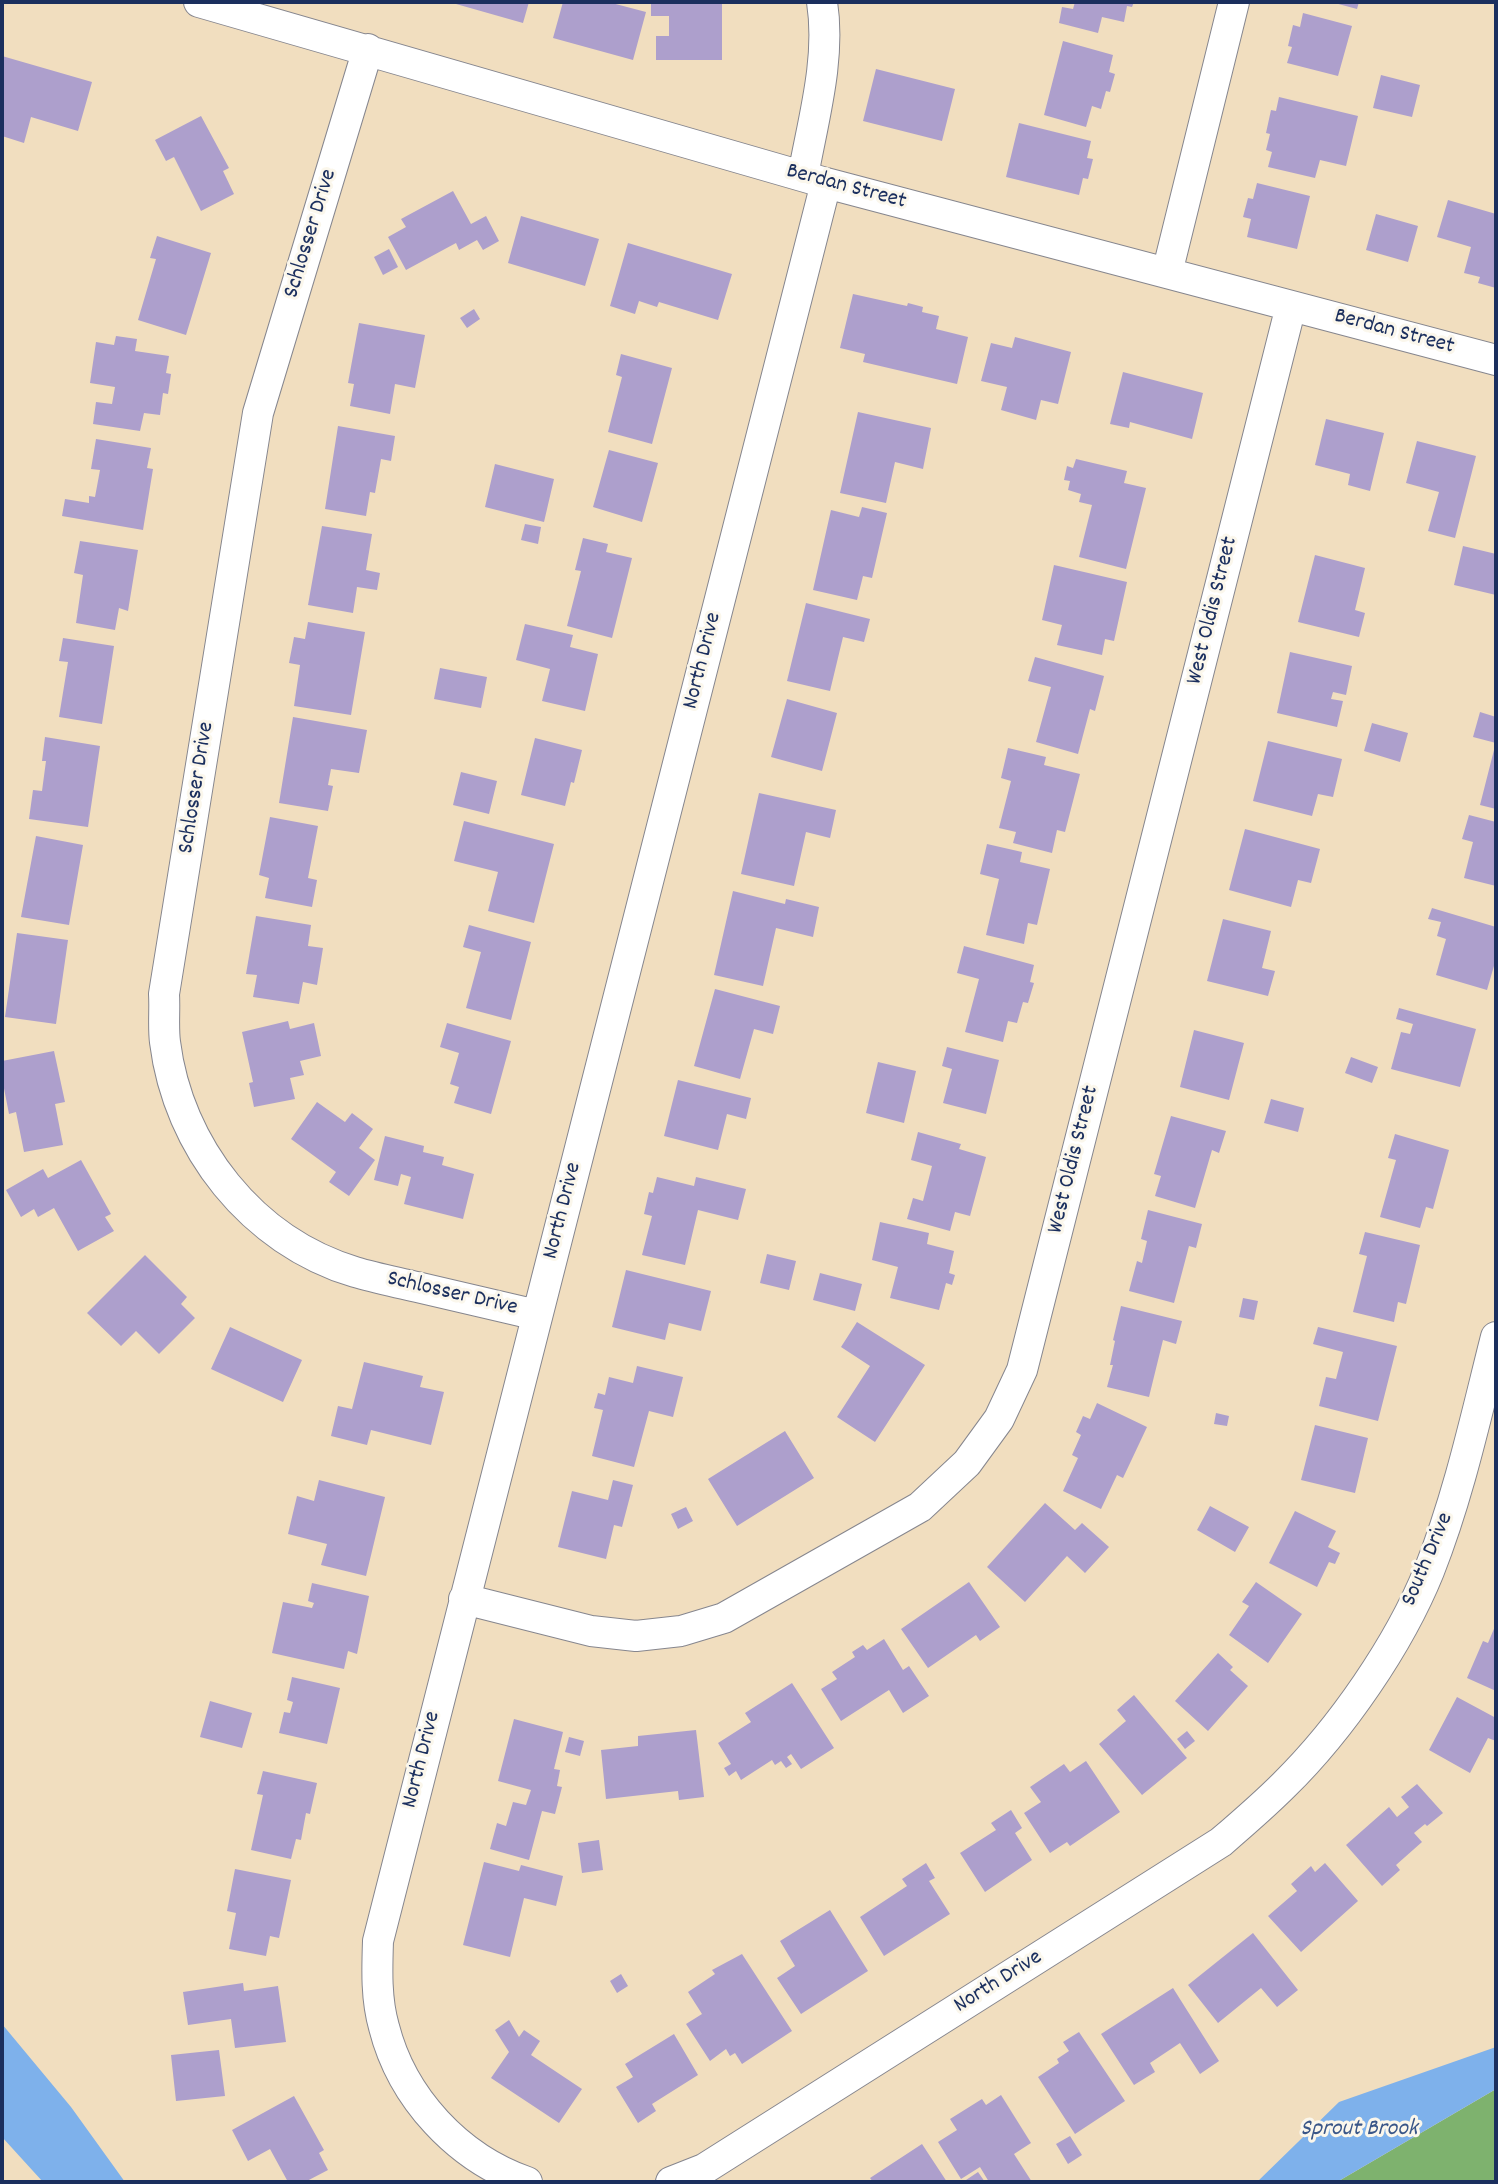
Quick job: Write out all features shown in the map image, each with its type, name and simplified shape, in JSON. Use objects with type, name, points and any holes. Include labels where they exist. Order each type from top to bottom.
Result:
[{"type":"street","name":"Berdan Street","points":[[199,2],[814,180],[1496,360]]},
{"type":"street","name":"North Drive","points":[[527,2182],[482,2161],[449,2135],[417,2101],[392,2051],[384,2026],[377,1984],[378,1941],[537,1315],[814,180],[825,21],[822,2]]},
{"type":"street","points":[[1167,273],[1234,2]]},
{"type":"street","name":"Schlosser Drive","points":[[368,49],[258,413],[164,994],[165,1041],[176,1096],[199,1148],[229,1190],[266,1226],[306,1252],[354,1272],[537,1315]]},
{"type":"street","name":"West Oldis Street","points":[[464,1599],[591,1631],[636,1636],[681,1631],[724,1618],[920,1507],[967,1463],[999,1419],[1022,1370],[1291,306]]},
{"type":"street","name":"South Drive","points":[[1308,1758],[1341,1720],[1389,1649],[1428,1573],[1457,1492],[1496,1337]]},
{"type":"street","name":"North Drive","points":[[671,2182],[704,2169],[1221,1842],[1285,1785],[1308,1758]]},
{"type":"green space","points":[[1496,2089],[1496,2182],[1337,2182]]},
{"type":"water","points":[[2,2024],[71,2107],[125,2182],[43,2182],[2,2137]]},
{"type":"water","name":"Sprout Brook","points":[[1496,2047],[1496,2089],[1337,2182],[1257,2182],[1339,2102]]},
{"type":"building","points":[[449,2],[529,2],[523,23]]},
{"type":"building","points":[[563,2],[608,2],[646,12],[633,60],[553,38]]},
{"type":"building","points":[[651,2],[722,2],[722,60],[656,60],[656,36],[669,36],[669,16],[651,16]]},
{"type":"building","points":[[1075,2],[1134,2],[1132,7],[1127,6],[1124,22],[1102,17],[1098,33],[1059,23],[1062,7],[1073,9]]},
{"type":"building","points":[[1331,2],[1359,2],[1357,9]]},
{"type":"building","points":[[1303,13],[1352,26],[1338,76],[1287,63],[1292,47],[1288,46],[1293,25],[1300,27]]},
{"type":"building","points":[[1063,41],[1113,55],[1109,72],[1115,74],[1110,92],[1106,91],[1101,109],[1092,106],[1086,127],[1044,115]]},
{"type":"building","points":[[2,56],[92,82],[78,131],[31,117],[24,143],[2,136]]},
{"type":"building","points":[[876,69],[955,89],[942,141],[863,121]]},
{"type":"building","points":[[1381,75],[1420,85],[1412,117],[1373,108]]},
{"type":"building","points":[[1279,97],[1358,116],[1346,166],[1320,160],[1315,178],[1268,167],[1272,152],[1266,150],[1270,134],[1266,133],[1271,110],[1276,111]]},
{"type":"building","points":[[201,116],[229,168],[223,171],[234,194],[201,211],[174,157],[166,161],[155,140]]},
{"type":"building","points":[[1019,123],[1091,141],[1087,158],[1093,159],[1088,179],[1083,178],[1079,195],[1006,177]]},
{"type":"building","points":[[1257,183],[1310,196],[1297,249],[1247,237],[1251,219],[1243,217],[1248,198],[1253,199]]},
{"type":"building","points":[[453,191],[471,224],[486,216],[499,241],[483,250],[477,240],[459,250],[456,243],[406,270],[388,237],[406,227],[401,219]]},
{"type":"building","points":[[1448,200],[1496,214],[1496,288],[1478,283],[1480,277],[1464,273],[1471,247],[1437,237]]},
{"type":"building","points":[[1376,214],[1418,226],[1408,262],[1366,250]]},
{"type":"building","points":[[521,216],[599,239],[585,286],[508,263]]},
{"type":"building","points":[[157,236],[211,253],[186,335],[138,320],[156,259],[150,258]]},
{"type":"building","points":[[628,243],[732,274],[718,320],[659,302],[657,307],[639,301],[635,314],[610,306]]},
{"type":"building","points":[[389,249],[398,267],[383,275],[374,257]]},
{"type":"building","points":[[853,294],[923,307],[922,312],[939,316],[936,329],[968,337],[957,384],[863,362],[865,354],[840,348]]},
{"type":"building","points":[[474,309],[480,319],[467,328],[460,318]]},
{"type":"building","points":[[359,323],[425,335],[415,388],[395,384],[390,414],[350,406],[354,384],[348,383]]},
{"type":"building","points":[[116,336],[137,339],[135,351],[169,356],[166,373],[171,374],[168,394],[163,393],[160,415],[144,413],[140,431],[93,424],[96,402],[112,404],[115,387],[90,383],[96,342],[114,345]]},
{"type":"building","points":[[1015,337],[1071,352],[1058,404],[1041,400],[1036,420],[1001,410],[1007,387],[981,381],[991,343],[1012,348]]},
{"type":"building","points":[[621,354],[672,368],[652,444],[608,432],[622,377],[616,375]]},
{"type":"building","points":[[1123,372],[1203,393],[1192,439],[1130,422],[1129,428],[1110,424]]},
{"type":"building","points":[[858,412],[931,428],[923,469],[895,462],[886,503],[840,493]]},
{"type":"building","points":[[1326,419],[1384,433],[1370,491],[1348,485],[1350,474],[1315,465]]},
{"type":"building","points":[[338,426],[395,436],[391,461],[381,459],[375,493],[370,492],[366,516],[325,509]]},
{"type":"building","points":[[96,439],[151,448],[147,468],[153,469],[143,530],[62,516],[65,499],[89,503],[89,496],[95,497],[100,470],[91,469]]},
{"type":"building","points":[[1417,441],[1476,456],[1455,538],[1428,531],[1439,492],[1406,483]]},
{"type":"building","points":[[609,450],[658,463],[642,522],[593,507]]},
{"type":"building","points":[[1076,459],[1127,471],[1124,483],[1146,488],[1126,569],[1079,557],[1092,505],[1079,502],[1081,494],[1068,490],[1070,481],[1064,480],[1067,466],[1073,468]]},
{"type":"building","points":[[495,464],[554,479],[544,522],[485,507]]},
{"type":"building","points":[[862,507],[887,513],[872,578],[863,576],[857,600],[813,590],[831,510],[859,517]]},
{"type":"building","points":[[525,524],[541,527],[538,544],[521,540]]},
{"type":"building","points":[[322,526],[372,534],[366,570],[380,573],[377,590],[357,587],[353,613],[308,605]]},
{"type":"building","points":[[583,538],[608,544],[606,552],[632,558],[612,638],[567,626],[581,571],[575,570]]},
{"type":"building","points":[[80,541],[138,550],[128,611],[119,608],[115,630],[76,623],[83,575],[74,573]]},
{"type":"building","points":[[1463,546],[1496,554],[1496,595],[1454,585]]},
{"type":"building","points":[[1315,555],[1365,568],[1355,610],[1365,613],[1359,637],[1298,622]]},
{"type":"building","points":[[1054,565],[1127,582],[1114,641],[1105,639],[1102,655],[1057,645],[1062,625],[1042,620]]},
{"type":"building","points":[[806,603],[870,619],[864,642],[843,637],[830,691],[787,681]]},
{"type":"building","points":[[308,622],[365,632],[351,715],[294,706],[300,665],[289,663],[294,637],[305,639]]},
{"type":"building","points":[[525,624],[573,635],[570,647],[598,654],[585,711],[542,701],[550,669],[516,660]]},
{"type":"building","points":[[63,638],[114,646],[102,724],[59,717],[68,662],[59,661]]},
{"type":"building","points":[[1290,652],[1352,666],[1346,695],[1333,692],[1331,699],[1343,701],[1337,727],[1277,713]]},
{"type":"building","points":[[1035,657],[1104,676],[1095,711],[1090,709],[1078,754],[1036,742],[1051,687],[1028,681]]},
{"type":"building","points":[[440,668],[487,677],[481,708],[434,699]]},
{"type":"building","points":[[787,699],[837,713],[822,771],[771,757]]},
{"type":"building","points":[[1480,712],[1496,717],[1496,743],[1473,737]]},
{"type":"building","points":[[293,717],[367,730],[359,773],[331,769],[328,785],[333,786],[328,811],[279,803]]},
{"type":"building","points":[[1372,723],[1408,733],[1400,762],[1364,751]]},
{"type":"building","points":[[45,737],[100,746],[88,827],[29,819],[33,790],[42,791],[46,761],[42,761]]},
{"type":"building","points":[[535,738],[582,750],[565,806],[521,795]]},
{"type":"building","points":[[1268,741],[1342,759],[1333,797],[1318,794],[1312,816],[1253,801]]},
{"type":"building","points":[[1496,746],[1496,809],[1480,805]]},
{"type":"building","points":[[1008,748],[1046,757],[1044,765],[1080,774],[1065,832],[1057,830],[1052,853],[1013,843],[1016,832],[999,828],[1011,781],[1001,778]]},
{"type":"building","points":[[461,772],[497,781],[489,814],[453,805]]},
{"type":"building","points":[[759,793],[836,810],[830,838],[806,832],[794,886],[741,874]]},
{"type":"building","points":[[1469,815],[1496,822],[1496,886],[1464,878],[1473,842],[1462,839]]},
{"type":"building","points":[[270,817],[318,826],[308,878],[317,880],[312,907],[265,898],[269,878],[259,875]]},
{"type":"building","points":[[464,821],[554,844],[534,923],[488,911],[498,872],[454,861]]},
{"type":"building","points":[[1245,829],[1320,849],[1311,883],[1298,880],[1291,907],[1229,890]]},
{"type":"building","points":[[36,836],[83,845],[69,925],[21,917]]},
{"type":"building","points":[[987,844],[1022,852],[1020,862],[1050,869],[1037,925],[1028,923],[1024,944],[986,935],[999,879],[980,874]]},
{"type":"building","points":[[733,891],[785,904],[786,899],[819,907],[813,937],[776,928],[763,986],[714,975]]},
{"type":"building","points":[[1432,908],[1496,927],[1496,959],[1487,990],[1436,975],[1446,939],[1437,936],[1441,922],[1428,919]]},
{"type":"building","points":[[256,916],[311,925],[308,946],[323,948],[317,985],[303,982],[299,1004],[253,997],[257,975],[246,974]]},
{"type":"building","points":[[1223,919],[1271,931],[1262,968],[1275,971],[1268,996],[1207,981]]},
{"type":"building","points":[[469,925],[531,942],[511,1020],[466,1008],[481,952],[463,947]]},
{"type":"building","points":[[17,933],[68,940],[56,1024],[5,1017]]},
{"type":"building","points":[[964,946],[1034,965],[1030,982],[1034,983],[1028,1003],[1023,1002],[1017,1023],[1008,1021],[1003,1042],[965,1032],[979,979],[957,973]]},
{"type":"building","points":[[715,989],[780,1006],[773,1034],[754,1029],[740,1079],[694,1066]]},
{"type":"building","points":[[1399,1008],[1476,1029],[1460,1087],[1391,1069],[1401,1032],[1410,1034],[1413,1024],[1396,1019]]},
{"type":"building","points":[[288,1021],[290,1029],[314,1023],[321,1056],[300,1061],[304,1075],[290,1078],[295,1099],[254,1107],[249,1083],[253,1082],[242,1032]]},
{"type":"building","points":[[447,1023],[511,1041],[491,1114],[454,1103],[459,1087],[450,1084],[459,1053],[440,1047]]},
{"type":"building","points":[[1194,1030],[1244,1043],[1229,1100],[1180,1087]]},
{"type":"building","points":[[947,1047],[999,1060],[986,1114],[943,1103],[952,1069],[942,1066]]},
{"type":"building","points":[[54,1051],[65,1102],[55,1104],[63,1145],[24,1152],[16,1112],[9,1114],[2,1078],[2,1061]]},
{"type":"building","points":[[1351,1057],[1378,1067],[1372,1083],[1345,1073]]},
{"type":"building","points":[[878,1062],[916,1071],[904,1123],[866,1113]]},
{"type":"building","points":[[678,1080],[751,1098],[746,1119],[727,1114],[718,1150],[664,1136]]},
{"type":"building","points":[[1271,1099],[1304,1108],[1298,1132],[1264,1123]]},
{"type":"building","points":[[317,1102],[345,1122],[352,1113],[373,1129],[359,1148],[375,1160],[349,1196],[329,1182],[336,1172],[291,1139]]},
{"type":"building","points":[[1171,1116],[1226,1131],[1219,1153],[1212,1150],[1195,1208],[1155,1196],[1161,1176],[1154,1174]]},
{"type":"building","points":[[918,1132],[961,1144],[959,1149],[986,1157],[970,1216],[955,1212],[950,1231],[907,1219],[913,1198],[923,1201],[932,1166],[911,1160]]},
{"type":"building","points":[[1395,1134],[1449,1150],[1433,1209],[1426,1207],[1420,1228],[1380,1217],[1396,1160],[1388,1158]]},
{"type":"building","points":[[385,1136],[424,1146],[423,1152],[444,1157],[442,1165],[474,1174],[463,1219],[404,1204],[411,1177],[401,1174],[398,1186],[374,1180]]},
{"type":"building","points":[[81,1160],[111,1214],[105,1217],[114,1231],[78,1251],[54,1208],[38,1217],[34,1209],[21,1217],[6,1190],[43,1169],[48,1178]]},
{"type":"building","points":[[657,1177],[694,1186],[696,1177],[746,1189],[738,1220],[698,1210],[685,1265],[642,1255],[652,1216],[644,1214],[649,1192],[653,1193]]},
{"type":"building","points":[[1148,1210],[1202,1224],[1196,1248],[1189,1246],[1174,1303],[1129,1291],[1137,1261],[1142,1263],[1147,1241],[1141,1239]]},
{"type":"building","points":[[880,1222],[929,1233],[927,1244],[954,1251],[949,1273],[955,1275],[952,1285],[946,1283],[939,1310],[890,1298],[898,1267],[872,1260]]},
{"type":"building","points":[[1365,1232],[1420,1245],[1406,1304],[1398,1302],[1394,1322],[1353,1312],[1367,1256],[1359,1254]]},
{"type":"building","points":[[767,1254],[796,1261],[789,1290],[760,1283]]},
{"type":"building","points":[[145,1255],[187,1297],[181,1304],[195,1318],[159,1354],[136,1331],[121,1346],[87,1313]]},
{"type":"building","points":[[626,1270],[711,1291],[701,1331],[669,1323],[665,1340],[612,1327]]},
{"type":"building","points":[[820,1273],[862,1284],[855,1311],[813,1300]]},
{"type":"building","points":[[1243,1298],[1258,1301],[1254,1320],[1239,1317]]},
{"type":"building","points":[[1121,1306],[1182,1321],[1176,1344],[1163,1340],[1149,1397],[1107,1387],[1113,1365],[1110,1365],[1115,1341],[1113,1340]]},
{"type":"building","points":[[857,1322],[925,1365],[875,1442],[837,1417],[870,1366],[841,1347]]},
{"type":"building","points":[[230,1327],[302,1360],[283,1402],[211,1369]]},
{"type":"building","points":[[1318,1327],[1397,1346],[1378,1421],[1319,1406],[1326,1377],[1336,1379],[1343,1352],[1313,1344]]},
{"type":"building","points":[[364,1362],[423,1376],[420,1387],[444,1392],[431,1445],[371,1430],[367,1445],[331,1436],[338,1406],[352,1409]]},
{"type":"building","points":[[637,1366],[683,1377],[673,1417],[649,1411],[634,1467],[592,1456],[603,1410],[594,1408],[598,1393],[605,1395],[609,1377],[633,1383]]},
{"type":"building","points":[[1097,1403],[1147,1427],[1123,1478],[1117,1475],[1101,1509],[1063,1491],[1078,1458],[1072,1455],[1081,1435],[1076,1432],[1083,1416],[1090,1419]]},
{"type":"building","points":[[1216,1413],[1229,1416],[1227,1426],[1214,1424]]},
{"type":"building","points":[[1315,1425],[1368,1438],[1355,1493],[1301,1480]]},
{"type":"building","points":[[785,1431],[814,1478],[737,1526],[708,1479]]},
{"type":"building","points":[[319,1480],[385,1497],[366,1576],[321,1565],[327,1544],[288,1534],[297,1496],[314,1501]]},
{"type":"building","points":[[613,1480],[633,1485],[622,1527],[614,1525],[606,1559],[558,1547],[572,1491],[608,1500]]},
{"type":"building","points":[[1045,1503],[1075,1530],[1082,1523],[1109,1547],[1085,1573],[1067,1556],[1025,1602],[987,1567]]},
{"type":"building","points":[[1210,1506],[1249,1527],[1235,1552],[1197,1530]]},
{"type":"building","points":[[686,1507],[693,1521],[678,1529],[671,1514]]},
{"type":"building","points":[[1295,1511],[1336,1531],[1328,1547],[1340,1553],[1335,1564],[1329,1562],[1317,1587],[1269,1563]]},
{"type":"building","points":[[969,1582],[1000,1627],[980,1641],[976,1635],[928,1668],[901,1629]]},
{"type":"building","points":[[1256,1582],[1302,1614],[1268,1663],[1229,1635],[1249,1606],[1242,1602]]},
{"type":"building","points":[[312,1583],[369,1596],[357,1654],[348,1651],[344,1669],[272,1653],[283,1602],[312,1608],[314,1603],[308,1601]]},
{"type":"building","points":[[1496,1624],[1496,1691],[1467,1678],[1483,1641],[1488,1643]]},
{"type":"building","points":[[884,1639],[903,1670],[909,1666],[929,1696],[903,1713],[889,1690],[841,1721],[821,1689],[837,1679],[832,1672],[855,1657],[852,1652],[863,1645],[867,1650]]},
{"type":"building","points":[[1218,1653],[1233,1667],[1230,1670],[1248,1686],[1208,1731],[1175,1701]]},
{"type":"building","points":[[292,1677],[340,1688],[327,1744],[279,1733],[284,1712],[290,1713],[293,1702],[287,1700]]},
{"type":"building","points":[[792,1683],[834,1748],[801,1769],[791,1754],[787,1757],[792,1764],[786,1768],[781,1761],[775,1765],[772,1760],[741,1780],[736,1771],[729,1776],[724,1768],[731,1764],[718,1743],[751,1722],[745,1713]]},
{"type":"building","points":[[1134,1695],[1187,1758],[1142,1795],[1099,1744],[1126,1721],[1117,1710]]},
{"type":"building","points":[[1457,1697],[1496,1718],[1496,1741],[1488,1738],[1470,1773],[1429,1750]]},
{"type":"building","points":[[210,1701],[252,1713],[242,1748],[200,1737]]},
{"type":"building","points":[[514,1719],[563,1732],[554,1769],[560,1770],[557,1786],[562,1787],[555,1814],[542,1811],[529,1860],[490,1849],[497,1823],[506,1826],[513,1802],[526,1805],[531,1790],[498,1781]]},
{"type":"building","points":[[696,1730],[704,1797],[679,1800],[678,1791],[606,1799],[601,1750],[638,1746],[638,1736]]},
{"type":"building","points":[[1187,1731],[1195,1741],[1185,1749],[1177,1739]]},
{"type":"building","points":[[569,1737],[584,1741],[580,1756],[565,1752]]},
{"type":"building","points":[[1086,1761],[1120,1812],[1070,1846],[1067,1842],[1050,1853],[1024,1813],[1041,1802],[1030,1787],[1064,1764],[1070,1772]]},
{"type":"building","points":[[263,1771],[317,1783],[310,1814],[306,1813],[301,1840],[296,1839],[291,1859],[251,1850],[263,1795],[257,1794]]},
{"type":"building","points":[[1417,1784],[1443,1813],[1414,1833],[1422,1842],[1396,1865],[1400,1870],[1382,1886],[1346,1845],[1389,1807],[1397,1817],[1409,1807],[1401,1797]]},
{"type":"building","points":[[1011,1810],[1022,1828],[1015,1833],[1032,1860],[985,1892],[960,1853],[996,1830],[991,1823]]},
{"type":"building","points":[[599,1840],[603,1870],[582,1873],[578,1843]]},
{"type":"building","points":[[484,1862],[519,1871],[521,1865],[563,1876],[556,1906],[524,1898],[510,1957],[463,1945]]},
{"type":"building","points":[[926,1863],[935,1878],[929,1881],[950,1914],[884,1956],[860,1917],[907,1886],[902,1879]]},
{"type":"building","points":[[1325,1863],[1358,1901],[1301,1952],[1268,1916],[1297,1891],[1291,1884],[1311,1866],[1315,1872]]},
{"type":"building","points":[[235,1869],[291,1880],[279,1938],[270,1936],[266,1956],[229,1949],[236,1913],[227,1911]]},
{"type":"building","points":[[830,1910],[868,1971],[801,2014],[777,1978],[795,1966],[780,1941]]},
{"type":"building","points":[[1253,1933],[1298,1990],[1277,2007],[1261,1988],[1218,2023],[1188,1985]]},
{"type":"building","points":[[742,1954],[792,2031],[742,2064],[735,2053],[730,2056],[726,2049],[710,2061],[686,2024],[702,2014],[688,1992],[715,1974],[712,1970]]},
{"type":"building","points":[[621,1974],[628,1986],[617,1993],[610,1981]]},
{"type":"building","points":[[243,1983],[244,1991],[278,1986],[286,2042],[235,2048],[231,2019],[188,2025],[183,1992]]},
{"type":"building","points":[[1173,1988],[1219,2061],[1200,2074],[1180,2043],[1150,2063],[1155,2072],[1134,2085],[1101,2034]]},
{"type":"building","points":[[509,2020],[519,2037],[524,2030],[540,2041],[531,2055],[582,2089],[559,2123],[491,2078],[509,2052],[495,2030]]},
{"type":"building","points":[[1079,2032],[1125,2101],[1075,2134],[1038,2077],[1059,2063],[1057,2059],[1069,2051],[1063,2042]]},
{"type":"building","points":[[674,2034],[698,2075],[652,2104],[656,2111],[638,2123],[616,2087],[633,2077],[625,2064]]},
{"type":"building","points":[[219,2050],[225,2096],[176,2101],[171,2055]]},
{"type":"building","points":[[1001,2095],[1031,2143],[1014,2154],[1032,2182],[989,2182],[980,2167],[961,2179],[938,2142],[957,2130],[950,2119],[982,2099],[986,2105]]},
{"type":"building","points":[[294,2096],[324,2150],[319,2153],[328,2170],[305,2182],[288,2182],[270,2149],[248,2161],[232,2130]]},
{"type":"building","points":[[1070,2136],[1082,2155],[1068,2164],[1056,2144]]},
{"type":"building","points":[[922,2144],[947,2182],[873,2182],[870,2178]]},
{"type":"building","points":[[978,2172],[985,2182],[963,2182]]}]
